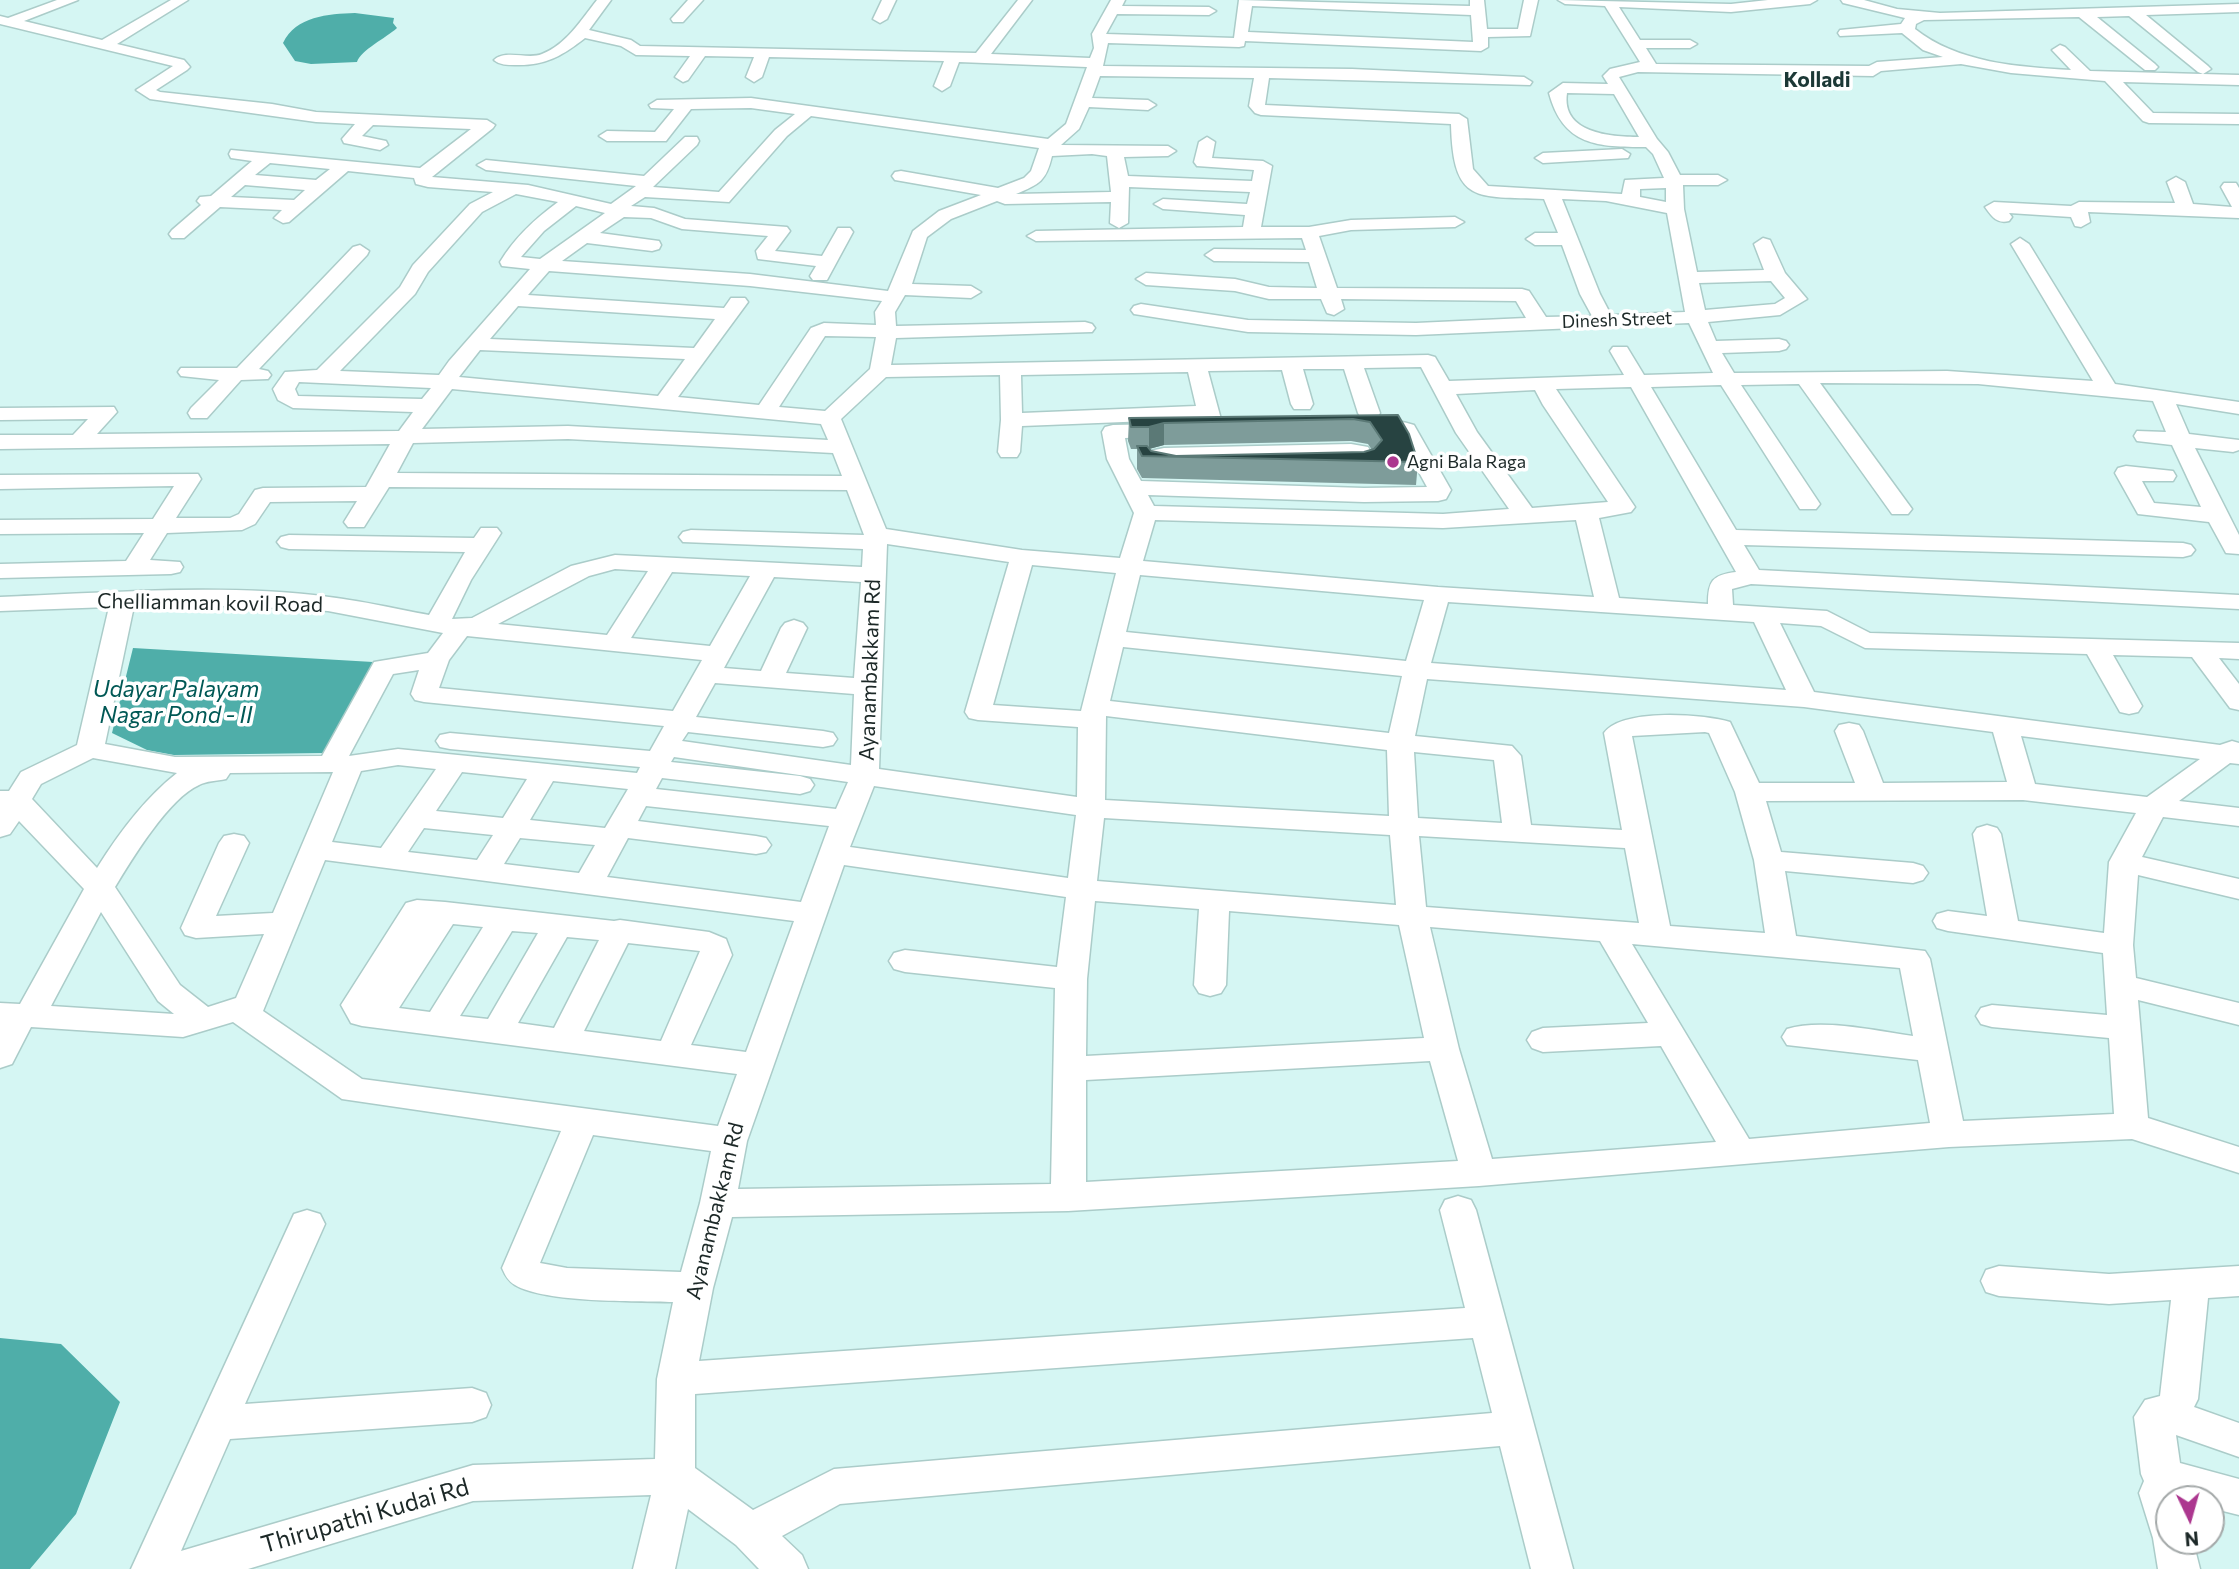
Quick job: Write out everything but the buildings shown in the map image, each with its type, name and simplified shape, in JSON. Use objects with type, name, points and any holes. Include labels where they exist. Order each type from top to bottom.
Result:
[{"type":"street","points":[[106,44],[181,0]]},
{"type":"street","points":[[502,60],[544,60],[557,54],[582,33],[582,27],[604,0]]},
{"type":"street","points":[[678,19],[696,0]]},
{"type":"street","points":[[880,19],[889,0]]},
{"type":"street","points":[[980,58],[1025,0]]},
{"type":"street","points":[[1475,34],[1525,33],[1531,0]]},
{"type":"street","points":[[1565,0],[1738,8],[1810,0]]},
{"type":"street","points":[[1848,0],[1896,13],[1940,17],[2239,8]]},
{"type":"street","points":[[1925,0],[1940,17]]},
{"type":"street","points":[[4,21],[63,1]]},
{"type":"street","points":[[1246,1],[1477,5],[1475,34],[1484,61],[1240,50],[1246,1]]},
{"type":"street","points":[[1609,1],[1649,65],[1625,69],[1611,76],[1674,181],[1675,209],[1696,317],[1727,379],[1808,504]]},
{"type":"street","points":[[188,372],[446,382],[830,418],[880,371],[887,332],[885,312],[896,293],[919,235],[945,215],[1030,182],[1039,173],[1048,148],[1073,126],[1115,5],[1159,10],[1209,11]]},
{"type":"street","points":[[1159,10],[1159,24],[1205,26]]},
{"type":"street","points":[[2131,10],[2203,69]]},
{"type":"street","points":[[2082,12],[2150,67]]},
{"type":"street","points":[[1920,16],[1909,22],[1908,28],[1912,37],[1964,60]]},
{"type":"street","points":[[4,21],[179,63],[182,67],[145,90],[156,96],[272,108],[316,117],[487,125],[424,174],[422,180],[428,183],[513,189],[574,199],[617,211],[654,214],[682,224],[782,230],[765,251],[765,255],[828,261]]},
{"type":"street","points":[[1845,33],[1908,28]]},
{"type":"street","points":[[1093,69],[1244,29]]},
{"type":"street","points":[[582,33],[626,43],[636,50],[953,57],[1093,69],[1417,76],[1524,82]]},
{"type":"street","points":[[1635,44],[1690,44]]},
{"type":"street","points":[[1898,48],[1925,45]]},
{"type":"street","points":[[2060,50],[2086,76]]},
{"type":"street","points":[[683,77],[700,52]]},
{"type":"street","points":[[754,77],[763,53]]},
{"type":"street","points":[[942,86],[953,57]]},
{"type":"street","points":[[1093,69],[1204,59]]},
{"type":"street","points":[[1641,68],[1668,76],[1873,71],[1877,66],[1964,60],[2111,79],[2231,80],[2239,93]]},
{"type":"street","points":[[1093,69],[1146,85]]},
{"type":"street","points":[[1093,69],[1148,105]]},
{"type":"street","points":[[1262,73],[1257,106],[1261,110],[1417,106],[1459,119],[1459,154],[1475,187],[1484,191],[1606,196],[1675,209]]},
{"type":"street","points":[[1417,76],[1417,106]]},
{"type":"street","points":[[2111,79],[2145,116],[2156,120],[2239,119]]},
{"type":"street","points":[[1619,89],[1563,88],[1557,93],[1559,106],[1570,126],[1586,136],[1655,147]]},
{"type":"street","points":[[2132,102],[2185,102]]},
{"type":"street","points":[[657,105],[751,103],[1048,148],[1115,152],[1168,151]]},
{"type":"street","points":[[607,136],[654,138],[664,135],[687,104]]},
{"type":"street","points":[[486,165],[723,198],[781,133],[808,111]]},
{"type":"street","points":[[368,120],[350,139],[380,145]]},
{"type":"street","points":[[356,522],[405,437],[474,344],[544,265],[617,211],[691,141]]},
{"type":"street","points":[[1207,142],[1203,162],[1264,160],[1251,234]]},
{"type":"street","points":[[1543,158],[1655,147]]},
{"type":"street","points":[[1115,152],[1119,222]]},
{"type":"street","points":[[237,154],[424,174]]},
{"type":"street","points":[[178,234],[266,157]]},
{"type":"street","points":[[279,222],[345,165]]},
{"type":"street","points":[[901,176],[949,183],[994,197],[1119,189],[1260,187]]},
{"type":"street","points":[[238,179],[320,186]]},
{"type":"street","points":[[1631,201],[1631,184],[1718,180]]},
{"type":"street","points":[[2176,182],[2186,209]]},
{"type":"street","points":[[2230,187],[2239,205]]},
{"type":"street","points":[[323,376],[408,290],[420,269],[476,208],[513,189]]},
{"type":"street","points":[[1551,193],[1590,294],[1604,320]]},
{"type":"street","points":[[574,199],[534,229],[517,247],[509,262],[814,288],[896,293],[971,292]]},
{"type":"street","points":[[191,200],[297,205]]},
{"type":"street","points":[[1163,204],[1255,210]]},
{"type":"street","points":[[2003,217],[1994,207],[2080,217],[2078,208],[2083,207],[2138,215],[2186,209],[2239,213]]},
{"type":"street","points":[[2190,228],[2210,211]]},
{"type":"street","points":[[1035,236],[1251,234],[1309,232],[1351,225],[1455,222]]},
{"type":"street","points":[[814,288],[845,232]]},
{"type":"street","points":[[1309,232],[1315,256],[1332,295],[1342,363],[1369,413]]},
{"type":"street","points":[[584,237],[652,245]]},
{"type":"street","points":[[1535,239],[1569,239]]},
{"type":"street","points":[[1689,278],[1776,275],[1763,244]]},
{"type":"street","points":[[2020,244],[2108,389]]},
{"type":"street","points":[[199,413],[360,251]]},
{"type":"street","points":[[1213,255],[1315,256]]},
{"type":"street","name":"Dinesh Street","points":[[1142,310],[1248,326],[1338,329],[1416,329],[1696,317],[1780,309],[1797,299],[1776,275]]},
{"type":"street","points":[[1146,279],[1235,285],[1269,293],[1522,295],[1539,323]]},
{"type":"street","points":[[1484,295],[1502,347]]},
{"type":"street","points":[[514,300],[734,308],[665,401]]},
{"type":"street","points":[[766,411],[818,332],[831,328],[887,332],[1085,328]]},
{"type":"street","points":[[1416,329],[1428,360],[1467,433],[1525,515]]},
{"type":"street","points":[[474,344],[700,354]]},
{"type":"street","points":[[1709,347],[1779,345]]},
{"type":"street","points":[[1620,351],[1751,577]]},
{"type":"street","points":[[880,371],[1196,364],[1291,365],[1428,360]]},
{"type":"street","points":[[1012,420],[1209,417],[1196,364]]},
{"type":"street","points":[[1291,365],[1302,404]]},
{"type":"street","points":[[1009,452],[1012,420],[1010,369]]},
{"type":"street","points":[[292,376],[284,389],[285,396],[293,402],[427,406]]},
{"type":"street","points":[[1805,378],[1900,509]]},
{"type":"street","points":[[1442,388],[1637,380],[1967,378],[2108,389],[2239,408]]},
{"type":"street","points":[[1146,513],[1443,521],[1586,513],[1623,507],[1542,383]]},
{"type":"street","points":[[2162,397],[2230,534]]},
{"type":"street","points":[[0,414],[106,412],[80,440]]},
{"type":"street","name":"Ayanambakkam Rd","points":[[654,1569],[675,1476],[676,1379],[730,1141],[845,819],[866,775],[867,687],[876,538],[830,418]]},
{"type":"street","points":[[1131,488],[1364,495],[1438,494],[1440,490],[1404,428],[1349,427]]},
{"type":"street","points":[[1068,1197],[1071,979],[1091,808],[1094,714],[1130,565],[1146,513],[1118,459],[1113,432],[1238,430]]},
{"type":"street","points":[[0,442],[405,437],[449,433],[579,434],[842,447]]},
{"type":"street","points":[[2145,436],[2233,445]]},
{"type":"street","points":[[1118,459],[1158,459],[1158,456],[1164,455],[1351,451],[1360,452],[1366,463],[1176,469],[1159,466],[1158,459]]},
{"type":"street","points":[[2165,476],[2126,472],[2146,509],[2230,534]]},
{"type":"street","points":[[0,482],[190,479],[133,568]]},
{"type":"street","points":[[0,527],[234,524],[247,519],[263,495],[377,487],[856,483]]},
{"type":"street","points":[[1586,513],[1608,604]]},
{"type":"street","points":[[691,537],[876,538],[1021,557],[1438,594],[1827,620],[1865,640],[2239,651]]},
{"type":"street","points":[[1729,537],[2183,550]]},
{"type":"street","points":[[289,542],[486,538],[459,580],[448,627],[424,694],[475,699],[845,819]]},
{"type":"street","points":[[1021,557],[978,712],[1094,714],[1505,754],[1518,834]]},
{"type":"street","points":[[448,627],[480,624],[580,571],[615,562],[874,575]]},
{"type":"street","points":[[614,644],[665,564]]},
{"type":"street","points":[[0,571],[171,567]]},
{"type":"street","points":[[589,882],[766,570]]},
{"type":"street","points":[[1721,612],[1720,586],[1729,580],[1751,577],[2239,602]]},
{"type":"street","points":[[1438,594],[1416,670],[1400,743],[1404,828],[1412,917],[1443,1049],[1479,1173]]},
{"type":"street","points":[[90,749],[123,599]]},
{"type":"street","name":"Chelliamman kovil Road","points":[[0,604],[123,599],[243,599],[328,604],[448,627],[614,644],[773,672]]},
{"type":"street","points":[[1763,615],[1804,699]]},
{"type":"street","points":[[773,672],[794,628]]},
{"type":"street","points":[[1112,638],[1416,670],[1804,699],[2234,751]]},
{"type":"street","points":[[2096,648],[2129,706]]},
{"type":"street","points":[[2200,650],[2239,702]]},
{"type":"street","points":[[436,659],[383,668],[340,764],[314,849],[246,1015],[354,1090],[730,1141]]},
{"type":"street","points":[[773,672],[814,667]]},
{"type":"street","points":[[773,672],[867,687]]},
{"type":"street","points":[[389,858],[417,818],[475,699]]},
{"type":"street","points":[[447,755],[545,772],[659,757],[769,722],[823,739]]},
{"type":"street","points":[[749,758],[769,722]]},
{"type":"street","points":[[1656,935],[1618,733],[1623,729],[1707,724],[1720,727],[1749,792],[1769,860],[1782,945]]},
{"type":"street","points":[[2004,724],[2023,791]]},
{"type":"street","points":[[1849,731],[1872,792]]},
{"type":"street","points":[[0,828],[8,800],[31,778],[90,749],[175,765],[340,764],[398,757],[447,755],[749,758],[969,793],[1091,808],[1639,840]]},
{"type":"street","points":[[2132,1126],[2118,945],[2124,862],[2155,805],[2234,751]]},
{"type":"street","points":[[659,757],[800,785]]},
{"type":"street","points":[[0,1056],[17,1016],[144,822],[187,779],[253,765]]},
{"type":"street","points":[[486,870],[545,772]]},
{"type":"street","points":[[1749,792],[2023,791],[2239,817]]},
{"type":"street","points":[[8,800],[100,888],[169,993],[204,1021]]},
{"type":"street","points":[[417,818],[756,845]]},
{"type":"street","points":[[1987,834],[2004,929]]},
{"type":"street","points":[[234,843],[197,928],[284,922]]},
{"type":"street","points":[[314,849],[589,882],[812,913]]},
{"type":"street","points":[[833,854],[1083,890],[1782,945],[1914,959],[1949,1134]]},
{"type":"street","points":[[1769,860],[1913,873]]},
{"type":"street","points":[[2124,862],[2239,890]]},
{"type":"street","points":[[1210,985],[1214,902]]},
{"type":"street","points":[[671,1054],[716,955],[715,946],[687,937],[417,909],[357,1005],[362,1015],[758,1065]]},
{"type":"street","points":[[438,1026],[504,919]]},
{"type":"street","points":[[1948,921],[2118,945]]},
{"type":"street","points":[[496,1034],[559,924]]},
{"type":"street","points":[[563,1041],[620,930]]},
{"type":"street","points":[[1611,932],[1740,1153]]},
{"type":"street","points":[[905,961],[1071,979]]},
{"type":"street","points":[[2121,985],[2239,1014]]},
{"type":"street","points":[[17,1016],[183,1026],[250,1005]]},
{"type":"street","points":[[1992,1016],[2126,1028]]},
{"type":"street","points":[[1543,1040],[1670,1034]]},
{"type":"street","points":[[1798,1037],[1857,1040],[1931,1050]]},
{"type":"street","points":[[1070,1069],[1443,1049]]},
{"type":"street","points":[[582,1121],[520,1268],[528,1275],[567,1283],[695,1288]]},
{"type":"street","points":[[718,1203],[1068,1197],[1479,1173],[1949,1134],[2132,1126],[2239,1160]]},
{"type":"street","points":[[1458,1210],[1552,1569]]},
{"type":"street","points":[[152,1569],[307,1224]]},
{"type":"street","points":[[1999,1281],[2057,1288],[2109,1289],[2239,1281]]},
{"type":"street","points":[[2179,1399],[2191,1283]]},
{"type":"street","points":[[676,1379],[1487,1322]]},
{"type":"street","points":[[217,1423],[472,1405]]},
{"type":"street","points":[[2239,1440],[2160,1412],[2154,1417],[2161,1474],[2183,1483],[2239,1497]]},
{"type":"street","points":[[751,1532],[834,1487],[1515,1428]]},
{"type":"street","points":[[675,1476],[751,1532],[787,1569]]},
{"type":"street","name":"Thirupathi Kudai Rd","points":[[184,1569],[473,1483],[675,1476]]},
{"type":"water","points":[[355,13],[394,18],[393,23],[397,28],[369,49],[357,62],[311,64],[295,61],[283,43],[296,27],[304,22],[334,14]]},
{"type":"water","name":"Udayar Palayam Nagar Pond - II","points":[[133,648],[373,662],[326,753],[174,755],[147,750],[112,733]]},
{"type":"water","points":[[0,1338],[61,1344],[120,1402],[76,1514],[30,1569],[0,1569]]},
{"type":"place","name":"Agni Bala Raga","points":[[1393,462]]},
{"type":"district","name":"Kolladi","points":[[1817,80]]}]
